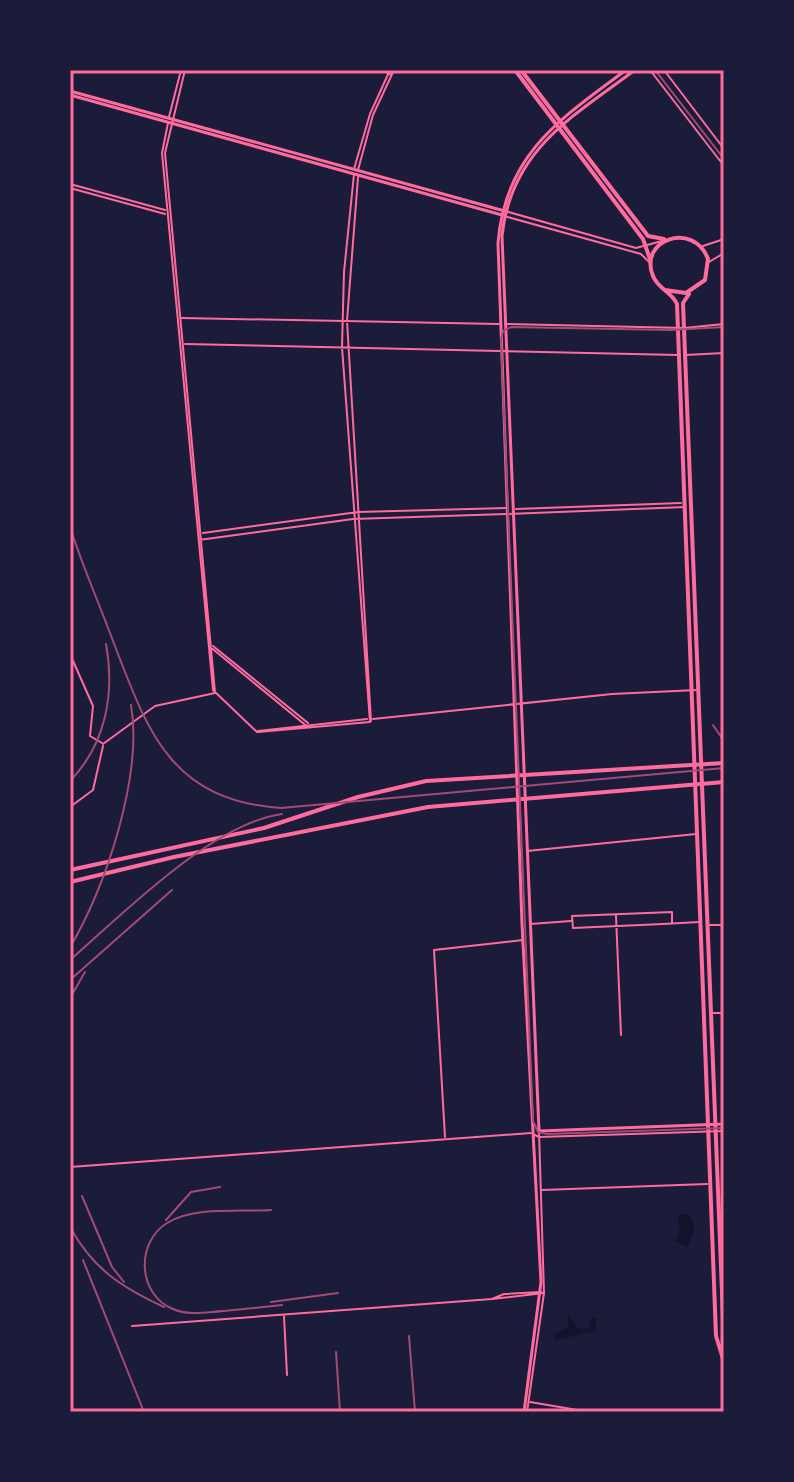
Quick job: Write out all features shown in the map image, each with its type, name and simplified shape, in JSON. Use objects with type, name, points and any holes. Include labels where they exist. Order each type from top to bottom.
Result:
[{"type":"main road","points":[[515,70],[648,236],[667,239],[685,237],[701,246],[709,263],[705,280],[690,292],[683,303],[681,328]]},
{"type":"main road","points":[[521,70],[646,247],[654,278],[677,301],[681,328],[686,505],[724,1342]]},
{"type":"main road","points":[[525,1412],[542,1294],[523,940],[499,350],[503,213],[522,163],[559,124],[626,70]]},
{"type":"main road","points":[[559,124],[635,70]]},
{"type":"main road","points":[[70,93],[503,213]]},
{"type":"main road","points":[[651,264],[655,250],[667,239]]},
{"type":"main road","points":[[665,290],[678,294],[690,292]]},
{"type":"main road","points":[[502,324],[507,352],[539,1131],[724,1124]]},
{"type":"main road","points":[[695,690],[709,1184],[716,1336],[724,1362]]},
{"type":"main road","points":[[70,870],[264,828],[383,790],[426,781],[585,768],[724,763]]},
{"type":"main road","points":[[70,882],[174,857],[414,809],[724,782]]},
{"type":"street","points":[[183,70],[162,149],[215,693],[257,732],[521,703],[695,690]]},
{"type":"street","points":[[370,720],[342,347],[356,173],[373,115],[391,72],[383,70]]},
{"type":"street","points":[[650,70],[724,166]]},
{"type":"street","points":[[664,70],[724,149]]},
{"type":"street","points":[[70,186],[169,212]]},
{"type":"street","points":[[503,213],[636,248],[667,239]]},
{"type":"street","points":[[503,213],[641,254],[651,264]]},
{"type":"street","points":[[701,246],[724,239]]},
{"type":"street","points":[[709,263],[724,253]]},
{"type":"street","points":[[179,318],[681,328],[724,324]]},
{"type":"street","points":[[344,321],[370,720]]},
{"type":"street","points":[[182,344],[682,355],[724,353]]},
{"type":"street","points":[[200,540],[353,519],[686,505]]},
{"type":"street","points":[[200,533],[353,512],[507,508],[513,511]]},
{"type":"street","points":[[211,647],[309,726]]},
{"type":"street","points":[[211,647],[215,693]]},
{"type":"street","points":[[211,647],[304,725]]},
{"type":"street","points":[[70,654],[93,706],[90,736],[103,744]]},
{"type":"street","points":[[103,744],[155,706],[215,693]]},
{"type":"street","points":[[257,732],[309,726]]},
{"type":"street","points":[[70,807],[95,788],[103,759],[103,744]]},
{"type":"street","points":[[527,851],[697,834]]},
{"type":"street","points":[[530,924],[572,918],[672,912],[672,923]]},
{"type":"street","points":[[615,915],[621,1035]]},
{"type":"street","points":[[572,918],[573,928],[700,922]]},
{"type":"street","points":[[706,925],[724,925]]},
{"type":"street","points":[[446,1138],[434,950],[523,940]]},
{"type":"street","points":[[710,1013],[724,1013]]},
{"type":"street","points":[[539,1131],[538,1190],[709,1184]]},
{"type":"street","points":[[70,1167],[532,1133],[539,1137],[724,1131]]},
{"type":"street","points":[[132,1326],[492,1299],[504,1294],[542,1294]]},
{"type":"street","points":[[284,1316],[287,1375]]},
{"type":"street","points":[[527,1401],[589,1412]]},
{"type":"street","points":[[719,1412],[724,1406]]},
{"type":"shaded area","points":[[686,1214],[692,1218],[694,1230],[687,1248],[675,1241],[680,1230],[678,1215]]},
{"type":"shaded area","points":[[568,1314],[578,1329],[589,1328],[591,1318],[597,1317],[595,1331],[556,1340],[554,1335],[568,1327]]},
{"type":"tram line","points":[[655,70],[724,159]]},
{"type":"tram line","points":[[724,327],[671,330],[511,327],[503,331],[501,340],[533,1121],[538,1132],[547,1134],[724,1128]]},
{"type":"railway","points":[[70,527],[126,674],[152,732],[168,756],[188,776],[213,791],[243,802],[281,808],[724,768]]},
{"type":"railway","points":[[70,781],[92,751],[105,717],[109,681],[106,644]]},
{"type":"railway","points":[[70,947],[96,894],[118,830],[132,764],[131,705]]},
{"type":"railway","points":[[713,725],[724,741]]},
{"type":"railway","points":[[70,960],[142,896],[198,852],[255,821],[282,814]]},
{"type":"railway","points":[[70,980],[172,890]]},
{"type":"railway","points":[[70,998],[85,972]]},
{"type":"railway","points":[[166,1220],[191,1192],[220,1187]]},
{"type":"railway","points":[[82,1196],[112,1267],[124,1282]]},
{"type":"railway","points":[[222,1311],[185,1312],[161,1302],[147,1281],[146,1255],[150,1243],[167,1223],[190,1214],[271,1210]]},
{"type":"railway","points":[[70,1227],[88,1254],[110,1275],[164,1307]]},
{"type":"railway","points":[[83,1260],[144,1412]]},
{"type":"railway","points":[[271,1302],[338,1293]]},
{"type":"railway","points":[[214,1312],[282,1305]]},
{"type":"railway","points":[[409,1336],[415,1412]]},
{"type":"railway","points":[[336,1352],[340,1412]]}]
